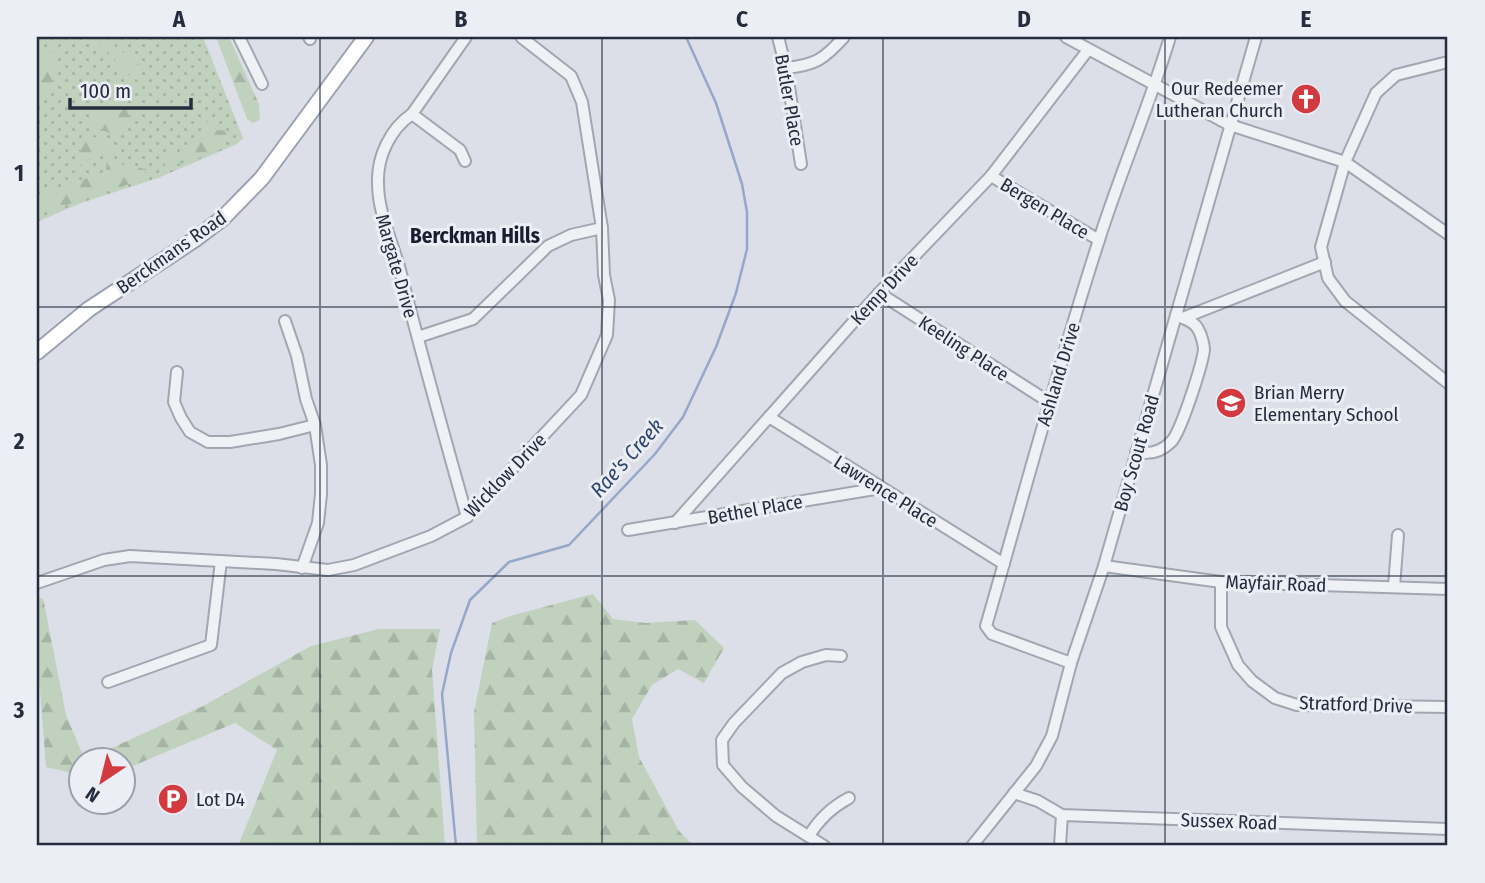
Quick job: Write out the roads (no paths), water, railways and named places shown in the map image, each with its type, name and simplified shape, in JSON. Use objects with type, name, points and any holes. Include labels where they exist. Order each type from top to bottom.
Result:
[{"type":"main road","name":"Berckmans Road","points":[[37,352],[89,309],[223,218],[262,178],[366,37]]},
{"type":"street","points":[[239,37],[262,84]]},
{"type":"street","name":"Margate Drive","points":[[466,37],[412,114],[400,122],[380,158],[378,183],[380,209],[391,237],[467,517]]},
{"type":"street","name":"Wicklow Drive","points":[[37,583],[103,560],[130,556],[276,564],[328,570],[354,565],[430,536],[467,517],[581,395],[607,335],[608,300],[602,228],[582,102],[571,76],[521,37]]},
{"type":"street","name":"Butler Place","points":[[778,37],[786,68],[801,164]]},
{"type":"street","points":[[786,68],[810,65],[828,55],[844,37]]},
{"type":"street","points":[[1066,37],[1230,125],[1345,163],[1448,233]]},
{"type":"street","name":"Ashland Drive","points":[[1071,663],[992,634],[986,626],[1098,240],[1156,86],[1170,37]]},
{"type":"street","name":"Boy Scout Road","points":[[972,846],[1036,766],[1052,736],[1071,663],[1104,566],[1136,452],[1179,317],[1256,37]]},
{"type":"street","name":"Kemp Drive","points":[[674,523],[879,293],[992,176],[1088,50]]},
{"type":"street","points":[[1448,62],[1396,75],[1376,93],[1345,163],[1321,247],[1328,278],[1345,301],[1448,383]]},
{"type":"street","points":[[412,114],[460,150],[465,161]]},
{"type":"street","name":"Bergen Place","points":[[992,176],[1098,240]]},
{"type":"street","points":[[418,337],[473,319],[548,246],[571,235],[602,228]]},
{"type":"street","points":[[1179,317],[1325,261]]},
{"type":"street","name":"Keeling Place","points":[[879,293],[1049,402]]},
{"type":"street","points":[[1136,452],[1146,454],[1160,451],[1173,441],[1181,426],[1204,349],[1198,328],[1194,323],[1179,317]]},
{"type":"street","points":[[285,320],[297,356],[321,465],[317,523],[302,568]]},
{"type":"street","points":[[177,372],[174,402],[191,432],[208,442],[230,442],[314,425]]},
{"type":"street","name":"Lawrence Place","points":[[769,417],[1004,564]]},
{"type":"street","name":"Bethel Place","points":[[628,530],[881,488]]},
{"type":"street","points":[[1394,587],[1398,536]]},
{"type":"street","points":[[108,682],[211,645],[221,561]]},
{"type":"street","name":"Mayfair Road","points":[[1104,566],[1222,582],[1448,589]]},
{"type":"street","name":"Stratford Drive","points":[[1222,582],[1221,627],[1238,665],[1252,681],[1275,698],[1297,705],[1448,707]]},
{"type":"street","points":[[824,846],[776,816],[742,787],[723,765],[722,740],[734,723],[782,673],[802,662],[826,655],[841,656]]},
{"type":"street","name":"Sussex Road","points":[[1014,793],[1038,801],[1062,815],[1448,829]]},
{"type":"street","points":[[809,836],[833,806],[849,798]]},
{"type":"street","points":[[1060,846],[1062,815]]},
{"type":"waterway","name":"Rae's Creek","points":[[456,846],[442,694],[451,653],[470,600],[509,562],[569,545],[655,454],[683,417],[716,347],[736,293],[747,249],[747,212],[742,184],[716,103],[686,37]]},
{"type":"place","name":"Our Redeemer Lutheran Church","points":[[1306,99]]},
{"type":"place","name":"Brian Merry Elementary School","points":[[1231,403]]},
{"type":"place","name":"Lot D4","points":[[173,799]]},
{"type":"district","name":"Berckman Hills","points":[[475,236]]}]
